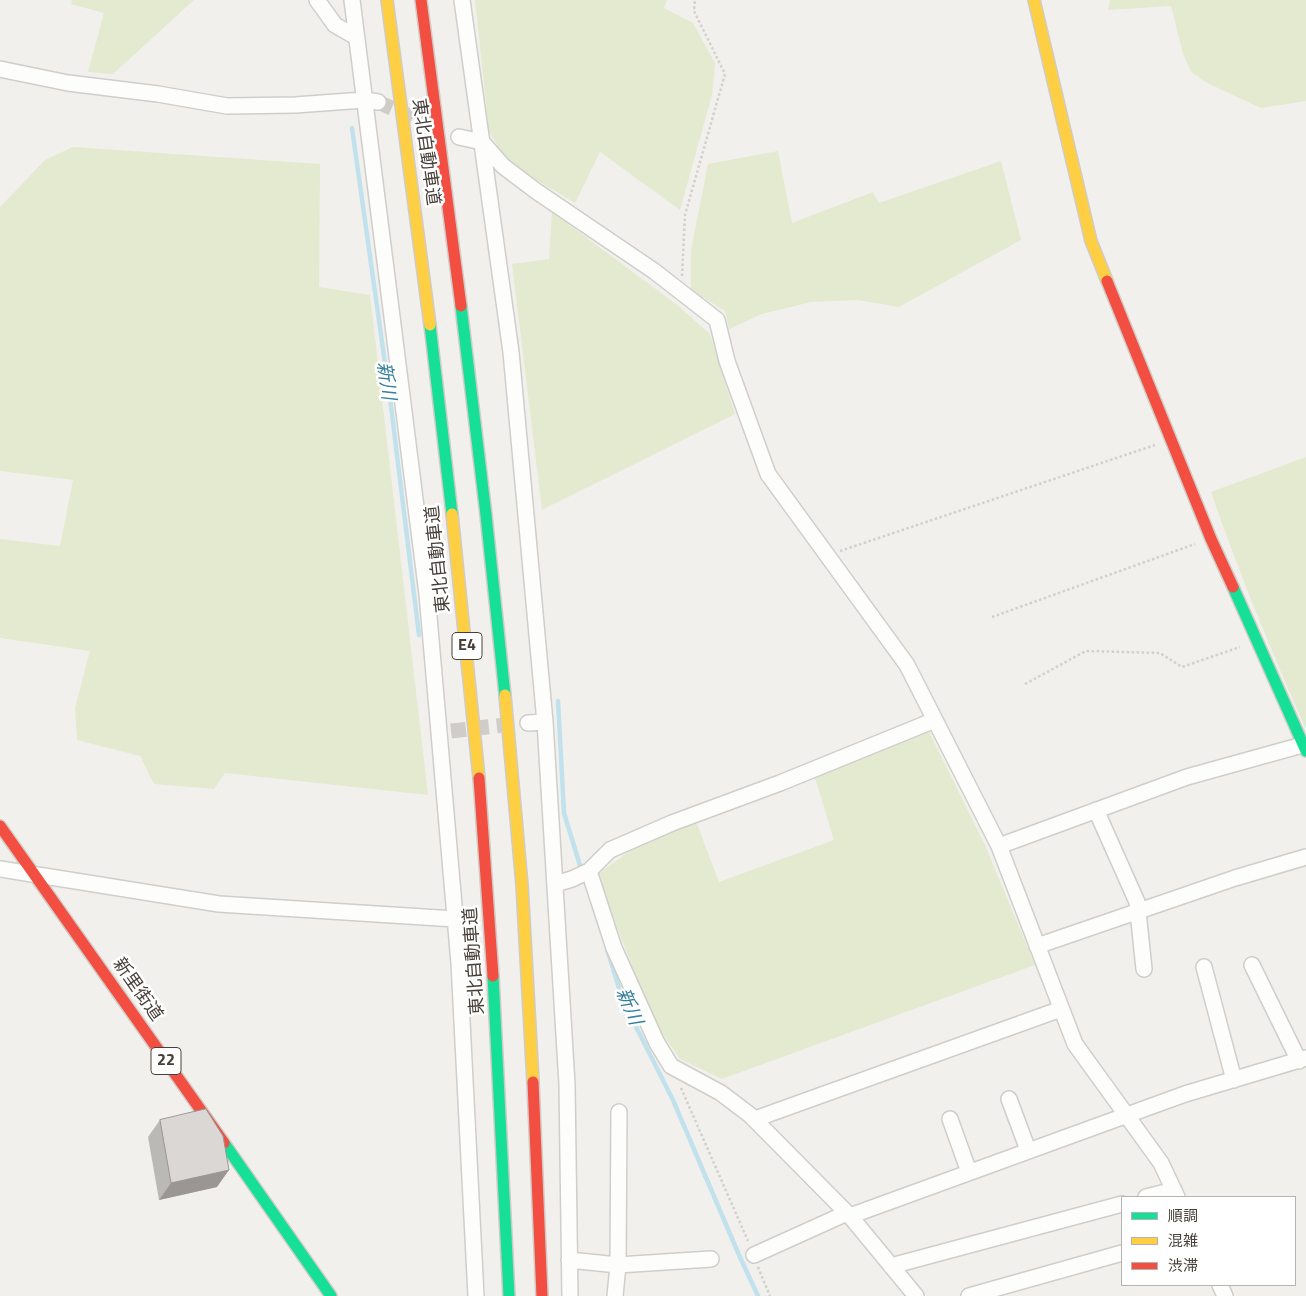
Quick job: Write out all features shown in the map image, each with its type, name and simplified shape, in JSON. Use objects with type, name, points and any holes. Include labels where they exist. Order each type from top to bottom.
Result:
[{"type":"main road","name":"東北自動車道","points":[[387,0],[423,265],[468,658],[484,830],[494,987],[505,1180],[508,1296]]},
{"type":"main road","name":"東北自動車道","points":[[421,0],[476,427],[503,672],[517,827],[529,1002],[542,1296]]},
{"type":"main road","points":[[1034,0],[1091,241],[1210,539],[1305,747]]},
{"type":"main road","name":"新里街道","points":[[0,826],[331,1296]]},
{"type":"street","points":[[317,0],[335,25],[356,37]]},
{"type":"street","points":[[352,0],[356,37],[371,101],[427,594],[445,731],[476,1296]]},
{"type":"street","points":[[462,0],[511,352],[545,722],[567,1084],[570,1296]]},
{"type":"street","points":[[0,69],[68,83],[158,94],[227,106],[371,101]]},
{"type":"street","points":[[459,137],[482,142],[503,166],[536,191],[654,271],[717,320],[727,361],[768,474],[907,665],[999,846],[1075,1044],[1161,1163],[1175,1193],[1153,1196]]},
{"type":"street","points":[[555,884],[589,871],[610,850],[672,823],[780,783],[935,720]]},
{"type":"street","points":[[528,723],[545,722]]},
{"type":"street","points":[[999,846],[1187,777],[1305,747]]},
{"type":"street","points":[[1096,810],[1137,902],[1144,970]]},
{"type":"street","points":[[1037,946],[1138,910],[1306,857]]},
{"type":"street","points":[[0,869],[219,904],[455,919]]},
{"type":"street","points":[[589,871],[614,948],[657,1044],[671,1066],[721,1093],[755,1119],[848,1215],[916,1296]]},
{"type":"street","points":[[754,1255],[848,1215],[1126,1115],[1185,1094],[1303,1059],[1252,965]]},
{"type":"street","points":[[1204,967],[1234,1080]]},
{"type":"street","points":[[755,1119],[1061,1008]]},
{"type":"street","points":[[1009,1099],[1028,1150]]},
{"type":"street","points":[[615,1296],[618,1265],[619,1112]]},
{"type":"street","points":[[950,1119],[969,1172]]},
{"type":"street","points":[[891,1266],[1121,1204]]},
{"type":"street","points":[[970,1296],[1121,1253]]},
{"type":"street","points":[[570,1260],[618,1265],[711,1259]]},
{"type":"path","points":[[681,292],[685,214],[725,74],[694,12],[695,0]]},
{"type":"path","points":[[827,555],[1171,439]]},
{"type":"path","points":[[992,617],[1210,539]]},
{"type":"path","points":[[1025,684],[1086,652],[1160,653],[1182,667],[1256,642]]},
{"type":"path","points":[[671,1066],[754,1255],[770,1296]]},
{"type":"green space","points":[[72,0],[194,0],[113,74],[88,72],[104,13],[71,4]]},
{"type":"green space","points":[[475,0],[667,0],[664,8],[693,23],[715,63],[712,95],[680,210],[600,152],[575,203],[520,170],[504,156],[489,132]]},
{"type":"green space","points":[[1110,0],[1306,0],[1306,101],[1261,108],[1207,83],[1191,72],[1183,54],[1171,6],[1108,10]]},
{"type":"green space","points":[[73,147],[320,164],[319,287],[370,295],[428,795],[225,773],[214,789],[154,784],[140,756],[77,740],[75,708],[90,651],[0,638],[0,539],[60,546],[73,480],[0,471],[0,207],[45,160]]},
{"type":"green space","points":[[778,151],[792,223],[873,192],[879,203],[1001,161],[1021,240],[899,307],[857,300],[811,302],[762,314],[729,329],[725,311],[691,290],[691,250],[708,164]]},
{"type":"green space","points":[[552,212],[676,304],[710,334],[735,414],[542,510],[512,264],[549,259]]},
{"type":"green space","points":[[1306,457],[1306,729],[1256,612],[1211,492]]},
{"type":"green space","points":[[929,732],[984,843],[1035,965],[722,1079],[680,1059],[653,1020],[597,875],[650,836],[697,824],[719,882],[834,840],[815,778]]},
{"type":"building","points":[[206,1109],[223,1136],[229,1170],[171,1183],[160,1120]]},
{"type":"waterway","name":"新川","points":[[352,128],[391,406],[419,635]]},
{"type":"waterway","name":"新川","points":[[558,701],[564,813],[582,872]]},
{"type":"waterway","name":"新川","points":[[607,949],[623,1001],[673,1100],[758,1296]]},
{"type":"tunnel","points":[[378,102],[441,130]]},
{"type":"tunnel","points":[[451,731],[514,724]]},
{"type":"traffic: fast","points":[[461,306],[505,695]]},
{"type":"traffic: fast","points":[[430,325],[452,514]]},
{"type":"traffic: fast","points":[[1233,587],[1306,751]]},
{"type":"traffic: fast","points":[[493,976],[509,1296]]},
{"type":"traffic: fast","points":[[224,1143],[331,1296]]},
{"type":"traffic: slow","points":[[387,0],[430,325]]},
{"type":"traffic: slow","points":[[1034,0],[1091,241],[1107,281]]},
{"type":"traffic: slow","points":[[452,514],[479,778]]},
{"type":"traffic: slow","points":[[505,695],[522,885],[533,1082]]},
{"type":"traffic: jam","points":[[421,0],[461,306]]},
{"type":"traffic: jam","points":[[1107,281],[1211,539],[1233,587]]},
{"type":"traffic: jam","points":[[479,778],[493,976]]},
{"type":"traffic: jam","points":[[0,826],[224,1143]]},
{"type":"traffic: jam","points":[[533,1082],[542,1296]]}]
